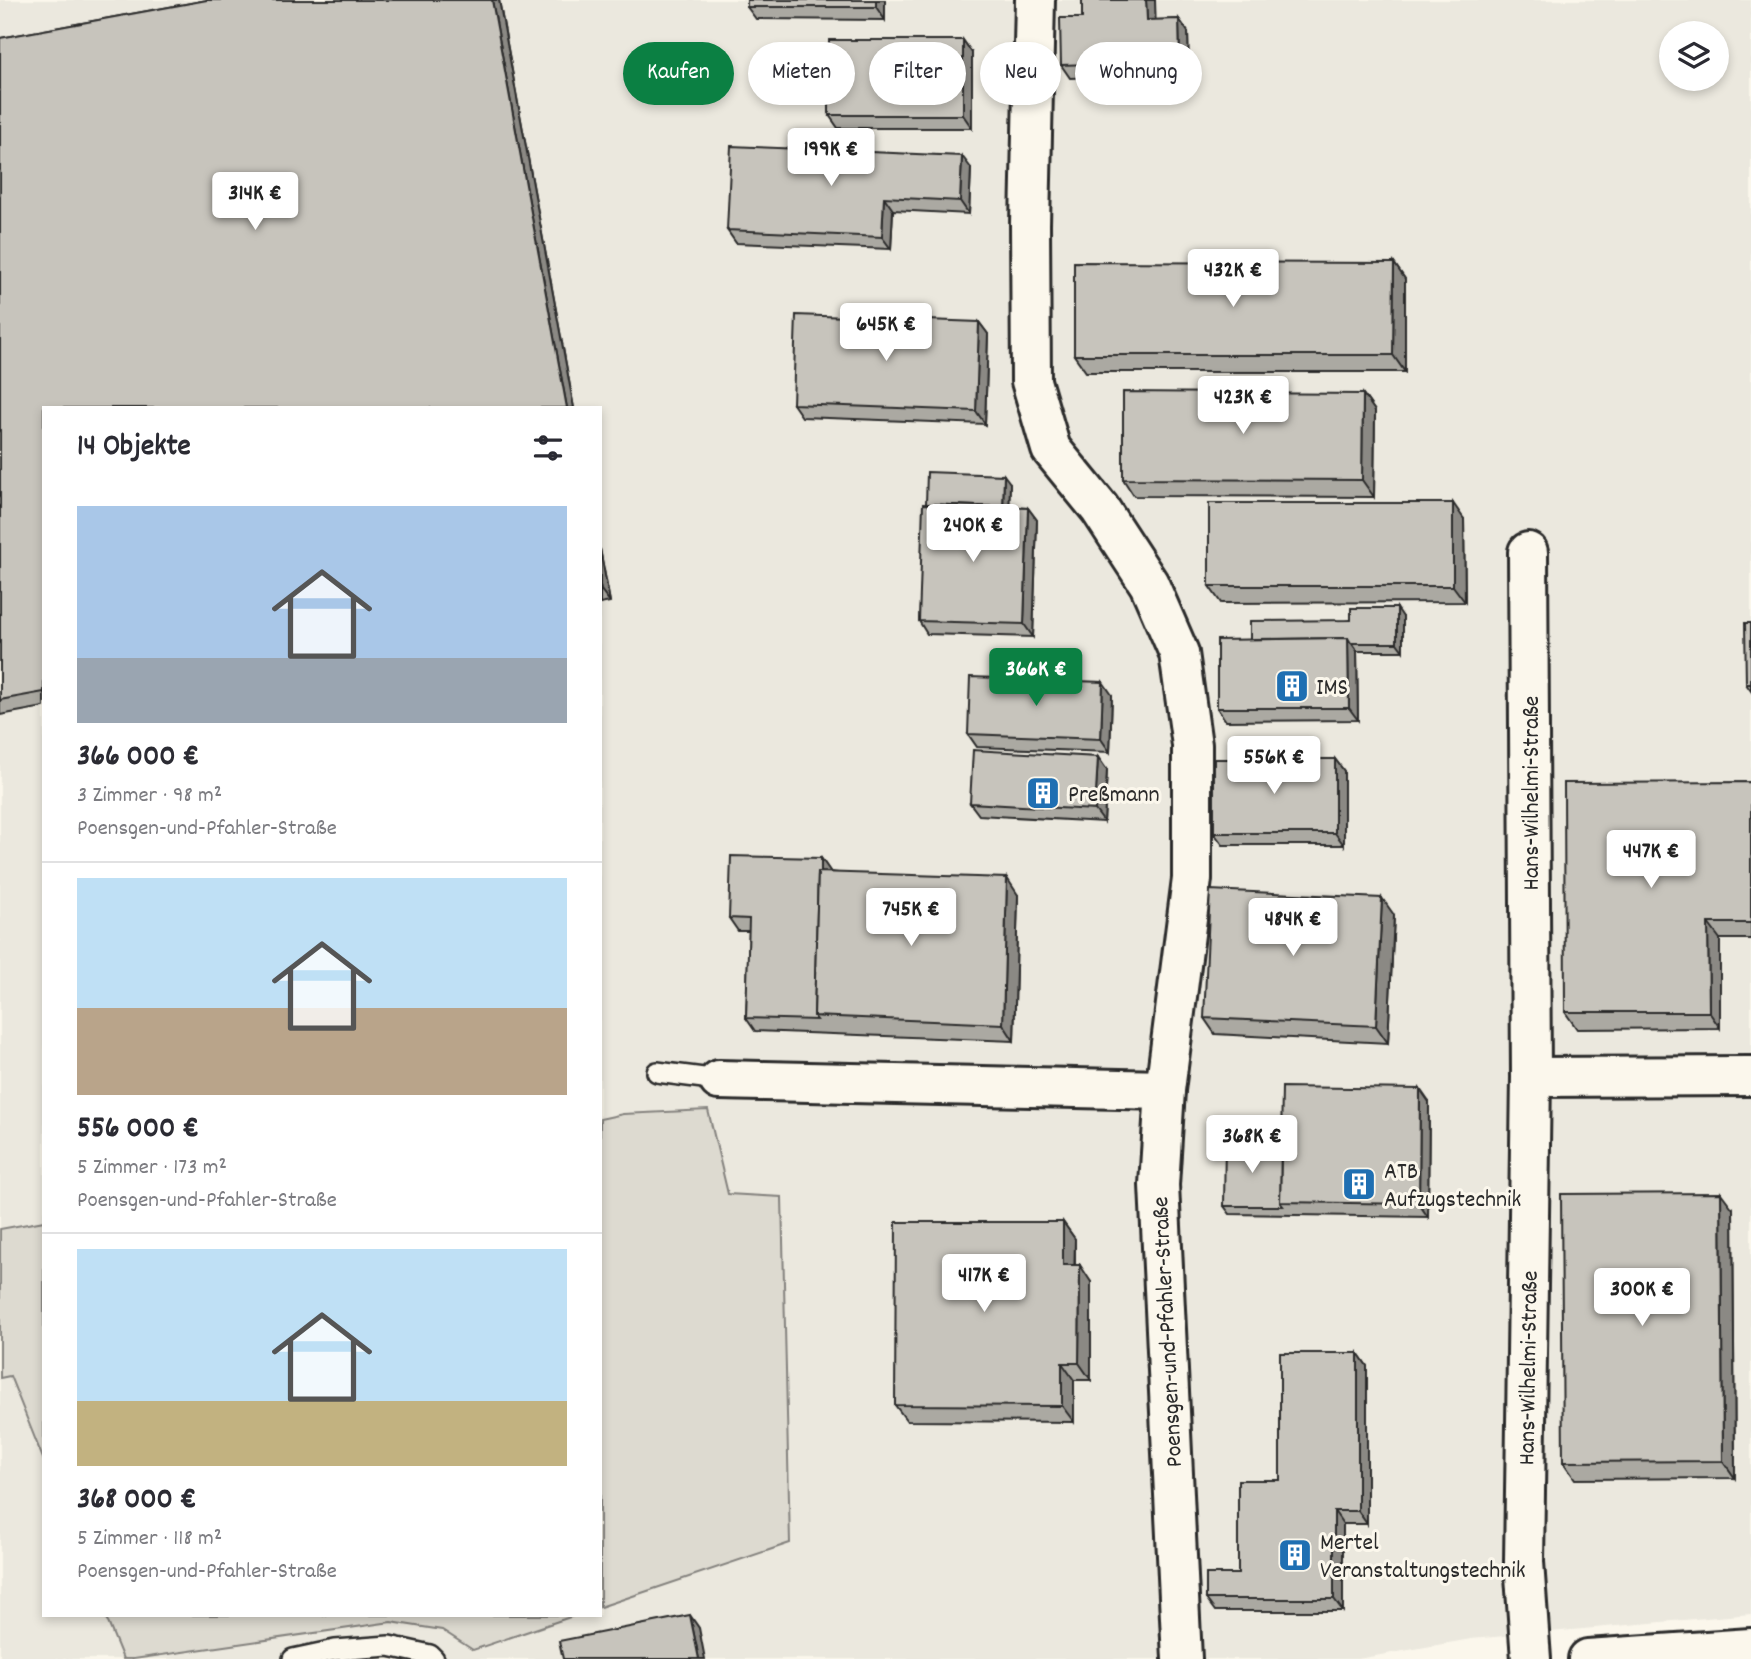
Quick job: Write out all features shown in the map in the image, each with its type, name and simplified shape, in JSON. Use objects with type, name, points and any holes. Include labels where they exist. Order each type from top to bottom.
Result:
[{"type":"street","name":"Poensgen-und-Pfahler-Straße","points":[[1035,0],[1030,224],[1031,381],[1051,449],[1100,509],[1154,596],[1179,653],[1192,745],[1192,879],[1165,1090],[1159,1185],[1182,1659]]},
{"type":"street","name":"Hans-Wilhelmi-Straße","points":[[1528,552],[1531,1077],[1524,1562],[1531,1659]]},
{"type":"street","points":[[1531,1077],[1751,1076]]},
{"type":"street","points":[[719,1080],[1165,1090]]},
{"type":"street","points":[[1588,1659],[1751,1648]]},
{"type":"lane","points":[[657,1072],[719,1080]]},
{"type":"lane","points":[[293,1659],[335,1650],[389,1646],[430,1655],[433,1659]]},
{"type":"shaded area","points":[[0,0],[1751,0],[1751,1614],[1471,1639],[1358,1659],[0,1659]]},
{"type":"shaded area","points":[[708,1110],[728,1194],[782,1197],[790,1543],[602,1606],[602,1119],[623,1114]]},
{"type":"shaded area","points":[[42,1221],[42,1456],[10,1376],[0,1378],[0,1229]]},
{"type":"shaded area","points":[[106,1617],[570,1617],[473,1650],[442,1630],[391,1622],[123,1659]]},
{"type":"building","points":[[207,0],[492,0],[567,406],[42,406],[42,692],[0,700],[0,38]]},
{"type":"building","points":[[747,0],[876,0],[876,7],[747,7]]},
{"type":"building","points":[[1082,0],[1146,0],[1147,20],[1179,19],[1180,42],[1075,42],[1075,65],[1061,65],[1060,18],[1082,18]]},
{"type":"building","points":[[963,40],[869,42],[869,105],[963,105],[963,115],[829,115],[829,105],[855,105],[855,42],[829,42]]},
{"type":"building","points":[[731,146],[962,156],[960,201],[884,197],[882,237],[727,230]]},
{"type":"building","points":[[1074,262],[1394,263],[1393,355],[1074,355]]},
{"type":"building","points":[[796,315],[979,322],[976,411],[793,404]]},
{"type":"building","points":[[1123,392],[1363,394],[1362,480],[1123,479]]},
{"type":"building","points":[[927,472],[1004,475],[1003,507],[926,504]]},
{"type":"building","points":[[1209,503],[1453,503],[1453,586],[1209,586]]},
{"type":"building","points":[[923,504],[1028,508],[1024,624],[919,621]]},
{"type":"building","points":[[1351,608],[1397,608],[1397,643],[1351,643],[1348,638],[1250,639],[1250,621],[1351,620]]},
{"type":"building","points":[[1745,623],[1751,623],[1751,684],[1746,684]]},
{"type":"building","name":"IMS","points":[[1348,638],[1349,708],[1217,708],[1217,640]]},
{"type":"building","points":[[970,677],[1103,682],[1101,739],[968,734]]},
{"type":"building","name":"Preßmann","points":[[973,750],[1098,757],[1095,810],[970,803]]},
{"type":"building","points":[[1214,759],[1335,759],[1335,833],[1214,833]]},
{"type":"building","points":[[1751,782],[1751,923],[1708,923],[1709,1012],[1565,1012],[1564,783]]},
{"type":"building","points":[[731,856],[821,858],[821,872],[818,872],[814,1016],[817,1020],[746,1018],[749,919],[729,918]]},
{"type":"building","points":[[818,872],[1007,878],[1003,1024],[814,1016]]},
{"type":"building","points":[[1210,890],[1382,898],[1376,1026],[1204,1018]]},
{"type":"building","name":"ATB Aufzugstechnik","points":[[1282,1087],[1420,1089],[1419,1204],[1280,1202]]},
{"type":"building","points":[[1225,1143],[1281,1144],[1280,1202],[1283,1206],[1224,1206]]},
{"type":"building","points":[[1721,1193],[1723,1461],[1563,1462],[1561,1194]]},
{"type":"building","points":[[896,1222],[1063,1222],[1063,1265],[1080,1265],[1079,1363],[1062,1363],[1062,1406],[895,1405]]},
{"type":"building","points":[[1280,1353],[1358,1353],[1358,1511],[1334,1511],[1334,1599],[1206,1599],[1206,1574],[1238,1574],[1238,1480],[1280,1480]]},
{"type":"building","points":[[690,1615],[699,1659],[563,1659],[559,1641]]},
{"type":"place","name":"IMS","points":[[1292,686]]},
{"type":"place","name":"Preßmann","points":[[1043,793]]},
{"type":"place","name":"ATB Aufzugstechnik","points":[[1359,1184]]},
{"type":"place","name":"Mertel Veranstaltungstechnik","points":[[1295,1555]]}]
